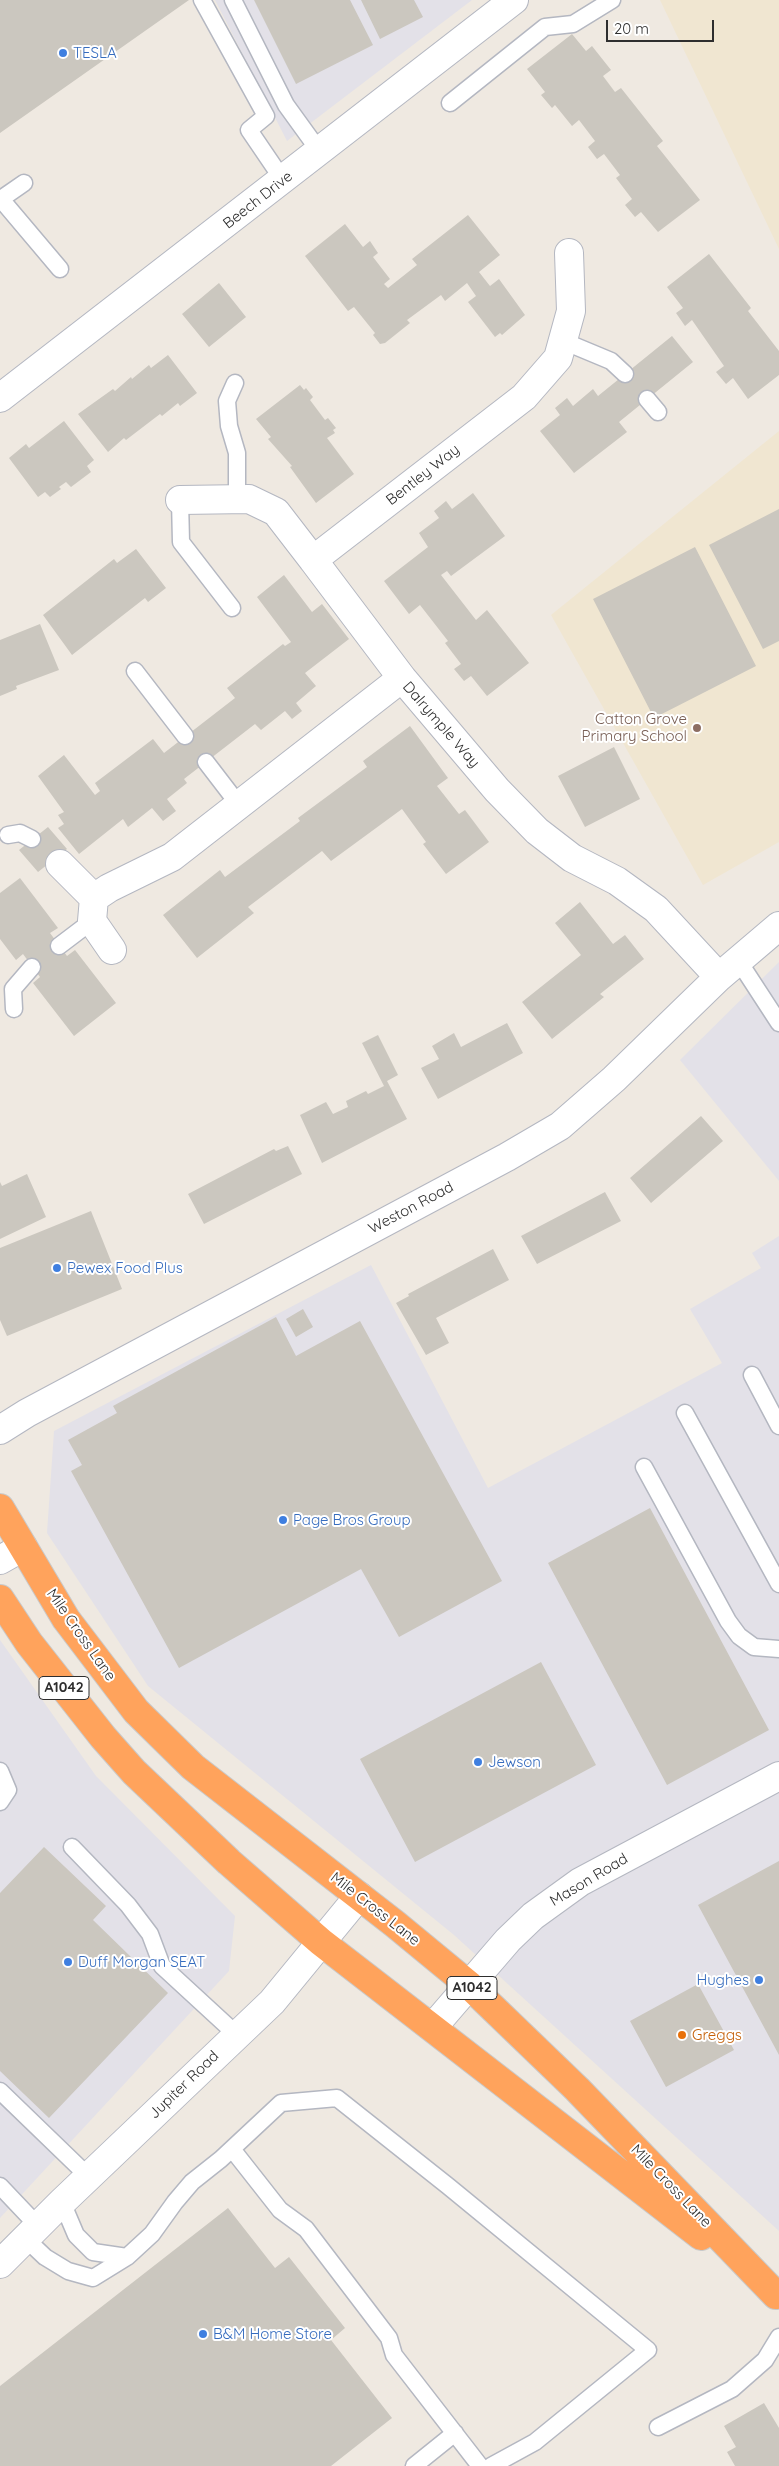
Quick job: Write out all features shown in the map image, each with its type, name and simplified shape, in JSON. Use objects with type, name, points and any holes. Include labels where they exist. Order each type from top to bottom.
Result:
[{"type":"highway","name":"Mile Cross Lane","points":[[0,1508],[66,1619],[136,1711],[193,1767],[359,1896],[469,1985],[577,2089],[778,2296]]},
{"type":"highway","name":"Mile Cross Lane","points":[[0,1599],[18,1627],[79,1709],[134,1772],[229,1862],[321,1942],[778,2296]]},
{"type":"street","name":"Beech Drive","points":[[0,398],[320,152],[502,4]]},
{"type":"street","name":"Bentley Way","points":[[313,560],[524,396],[558,358],[571,311],[569,253]]},
{"type":"street","points":[[180,500],[249,499],[276,512],[402,678]]},
{"type":"street","name":"Dalrymple Way","points":[[93,910],[109,888],[172,857],[402,678],[497,790],[537,831],[572,858],[617,881],[656,909],[729,969]]},
{"type":"street","points":[[57,862],[93,910],[112,950]]},
{"type":"street","name":"Weston Road","points":[[0,1430],[36,1408],[507,1157],[560,1126],[614,1079],[729,969],[779,926]]},
{"type":"street","points":[[0,1560],[23,1547]]},
{"type":"street","name":"Mason Road","points":[[433,2027],[533,1916],[580,1882],[779,1776]]},
{"type":"street","name":"Jupiter Road","points":[[0,2264],[88,2176],[272,2002],[359,1896]]},
{"type":"lane","points":[[202,0],[266,116],[249,130],[284,180]]},
{"type":"lane","points":[[232,0],[286,105],[320,152]]},
{"type":"lane","points":[[450,102],[545,27],[573,24],[612,0]]},
{"type":"lane","points":[[24,183],[0,199],[60,269]]},
{"type":"lane","points":[[563,341],[611,361],[626,374]]},
{"type":"lane","points":[[235,383],[227,401],[229,426],[237,453],[237,499]]},
{"type":"lane","points":[[647,399],[658,412]]},
{"type":"lane","points":[[180,500],[181,542],[232,608]]},
{"type":"lane","points":[[135,671],[185,736]]},
{"type":"lane","points":[[206,762],[239,805]]},
{"type":"lane","points":[[8,835],[20,833],[32,839]]},
{"type":"lane","points":[[60,946],[93,910]]},
{"type":"lane","points":[[14,1009],[13,989],[32,966]]},
{"type":"lane","points":[[729,969],[779,1023]]},
{"type":"lane","points":[[752,1375],[779,1426]]},
{"type":"lane","points":[[685,1413],[774,1561],[779,1584]]},
{"type":"lane","points":[[644,1467],[728,1621],[739,1636],[754,1647],[779,1649]]},
{"type":"lane","points":[[0,1771],[8,1790],[0,1802]]},
{"type":"lane","points":[[72,1847],[128,1905],[145,1927],[150,1934],[162,1966],[237,2035]]},
{"type":"lane","points":[[0,2091],[88,2176]]},
{"type":"lane","points":[[0,2186],[31,2232],[45,2257],[68,2271],[94,2278],[127,2257],[152,2234],[192,2182],[232,2149],[281,2102],[337,2098],[448,2186],[648,2350],[536,2442],[491,2466]]},
{"type":"lane","points":[[232,2149],[280,2210],[306,2229],[390,2338],[394,2355],[480,2466]]},
{"type":"lane","points":[[62,2202],[76,2235],[93,2252],[127,2257]]},
{"type":"lane","points":[[658,2427],[732,2389],[765,2360],[779,2337]]},
{"type":"lane","points":[[414,2466],[455,2433]]},
{"type":"shaded area","points":[[215,0],[472,0],[287,141]]},
{"type":"shaded area","points":[[660,0],[779,0],[779,249]]},
{"type":"shaded area","name":"Catton Grove Primary School","points":[[779,431],[779,842],[703,885],[551,615]]},
{"type":"shaded area","points":[[779,962],[779,1181],[680,1060]]},
{"type":"shaded area","points":[[779,1236],[779,2231],[454,1935],[148,1686],[47,1533],[54,1431],[371,1265],[488,1488],[722,1363],[690,1309],[761,1268],[752,1253]]},
{"type":"shaded area","points":[[0,1640],[96,1776],[235,1916],[229,1971],[0,2218]]},
{"type":"building","name":"TESLA","points":[[0,0],[189,0],[0,133]]},
{"type":"building","points":[[254,0],[350,0],[373,45],[296,84]]},
{"type":"building","points":[[361,0],[414,0],[423,17],[380,39]]},
{"type":"building","points":[[572,34],[586,51],[592,46],[611,70],[603,76],[615,92],[621,88],[663,141],[657,146],[700,200],[658,232],[641,212],[635,217],[625,205],[632,199],[616,178],[620,175],[604,154],[597,159],[588,147],[595,141],[579,120],[572,126],[555,105],[552,108],[541,95],[545,92],[527,69]]},
{"type":"building","points":[[468,215],[500,255],[479,272],[490,286],[499,279],[525,315],[502,335],[500,333],[495,337],[468,302],[476,296],[467,283],[445,301],[441,295],[407,320],[410,323],[385,343],[380,344],[373,335],[375,333],[354,307],[348,311],[305,256],[345,224],[363,247],[370,241],[378,253],[373,257],[390,279],[384,284],[388,288],[417,265],[412,259]]},
{"type":"building","points":[[709,254],[751,308],[748,311],[779,351],[779,375],[748,399],[733,378],[726,384],[716,372],[724,366],[692,320],[685,326],[676,313],[683,308],[667,287]]},
{"type":"building","points":[[219,283],[246,317],[209,347],[182,314]]},
{"type":"building","points":[[672,336],[693,362],[619,422],[627,432],[574,473],[540,431],[560,415],[555,408],[567,398],[573,406],[593,389],[598,396]]},
{"type":"building","points":[[168,355],[197,393],[180,406],[178,403],[162,416],[160,414],[126,440],[124,438],[108,452],[78,414],[113,389],[115,391],[149,365],[151,368]]},
{"type":"building","points":[[300,385],[304,390],[306,388],[313,397],[310,400],[325,420],[328,418],[336,428],[333,430],[335,433],[327,438],[354,474],[316,503],[290,467],[292,466],[268,439],[271,437],[256,419]]},
{"type":"building","points":[[64,421],[94,460],[87,466],[91,472],[71,487],[66,482],[59,487],[61,489],[50,497],[45,492],[38,497],[9,458],[26,444],[29,448]]},
{"type":"building","points":[[473,493],[505,536],[451,576],[447,571],[441,575],[476,620],[487,610],[529,663],[487,696],[471,676],[464,681],[454,669],[461,664],[445,643],[448,641],[420,605],[409,614],[384,581],[428,547],[419,533],[439,518],[434,511],[446,501],[452,509]]},
{"type":"building","points":[[779,509],[779,641],[763,649],[709,545]]},
{"type":"building","points":[[695,547],[756,666],[654,718],[593,599]]},
{"type":"building","points":[[136,549],[166,588],[148,602],[145,598],[72,655],[43,615],[114,559],[117,563]]},
{"type":"building","points":[[284,575],[312,612],[322,604],[349,639],[305,673],[316,686],[296,703],[302,711],[292,719],[285,711],[261,730],[255,724],[184,779],[187,783],[167,799],[176,811],[163,821],[152,808],[128,827],[123,819],[79,854],[58,828],[64,824],[58,815],[64,812],[38,776],[64,755],[95,795],[100,791],[95,783],[153,739],[164,753],[235,698],[227,688],[283,644],[285,646],[291,642],[257,597]]},
{"type":"building","points":[[40,624],[59,670],[16,686],[17,689],[0,696],[0,640]]},
{"type":"building","points":[[410,726],[448,778],[437,786],[459,814],[465,810],[489,842],[446,874],[423,844],[426,842],[402,809],[331,861],[322,851],[248,907],[254,913],[197,958],[163,915],[220,870],[225,877],[300,821],[298,818],[367,767],[363,761]]},
{"type":"building","points":[[614,747],[640,799],[585,827],[558,776]]},
{"type":"building","points":[[48,827],[67,849],[38,872],[19,850]]},
{"type":"building","points":[[20,878],[58,928],[50,933],[67,956],[75,950],[116,1003],[74,1036],[33,983],[40,977],[23,954],[16,960],[0,939],[0,893]]},
{"type":"building","points":[[580,902],[613,944],[625,935],[644,959],[600,994],[604,997],[552,1039],[522,1002],[581,955],[555,923]]},
{"type":"building","points":[[507,1023],[523,1053],[438,1099],[421,1068],[439,1059],[432,1046],[454,1033],[461,1047]]},
{"type":"building","points":[[378,1035],[398,1075],[387,1081],[407,1119],[322,1163],[300,1115],[326,1102],[333,1114],[348,1107],[346,1101],[366,1091],[368,1094],[384,1086],[362,1043]]},
{"type":"building","points":[[701,1116],[723,1141],[651,1203],[630,1178]]},
{"type":"building","points":[[288,1146],[302,1174],[204,1224],[188,1194],[274,1149],[276,1151]]},
{"type":"building","points":[[27,1174],[46,1217],[0,1239],[0,1182],[2,1186]]},
{"type":"building","points":[[605,1192],[621,1221],[537,1264],[521,1236]]},
{"type":"building","name":"Pewex Food Plus","points":[[91,1211],[122,1289],[7,1336],[0,1320],[0,1248]]},
{"type":"building","points":[[493,1249],[509,1280],[436,1318],[449,1343],[426,1355],[396,1303],[409,1296],[408,1294]]},
{"type":"building","points":[[303,1309],[313,1327],[296,1337],[286,1319]]},
{"type":"building","name":"Page Bros Group","points":[[276,1317],[296,1356],[360,1321],[502,1581],[399,1637],[361,1569],[179,1668],[71,1471],[82,1465],[68,1440],[117,1413],[113,1406]]},
{"type":"building","points":[[650,1508],[769,1730],[667,1785],[548,1563]]},
{"type":"building","name":"Jewson","points":[[541,1662],[596,1765],[415,1862],[360,1759]]},
{"type":"building","name":"Duff Morgan SEAT","points":[[44,1847],[106,1906],[93,1920],[168,1993],[49,2118],[0,2071],[0,1893]]},
{"type":"building","name":"Hughes","points":[[779,1861],[779,2055],[698,1905]]},
{"type":"building","name":"Greggs","points":[[698,1984],[734,2050],[666,2087],[630,2021]]},
{"type":"building","name":"B&M Home Store","points":[[228,2208],[275,2268],[289,2257],[345,2328],[331,2340],[392,2418],[331,2466],[0,2466],[0,2386]]},
{"type":"building","points":[[764,2403],[779,2428],[779,2466],[735,2466],[727,2452],[736,2447],[724,2426]]},
{"type":"place","name":"TESLA","points":[[63,53]]},
{"type":"place","name":"Catton Grove Primary School","points":[[697,728]]},
{"type":"place","name":"Pewex Food Plus","points":[[57,1268]]},
{"type":"place","name":"Page Bros Group","points":[[283,1520]]},
{"type":"place","name":"Jewson","points":[[478,1762]]},
{"type":"place","name":"Duff Morgan SEAT","points":[[68,1962]]},
{"type":"place","name":"Hughes","points":[[759,1980]]},
{"type":"place","name":"Greggs","points":[[682,2035]]},
{"type":"place","name":"B&M Home Store","points":[[203,2334]]}]
